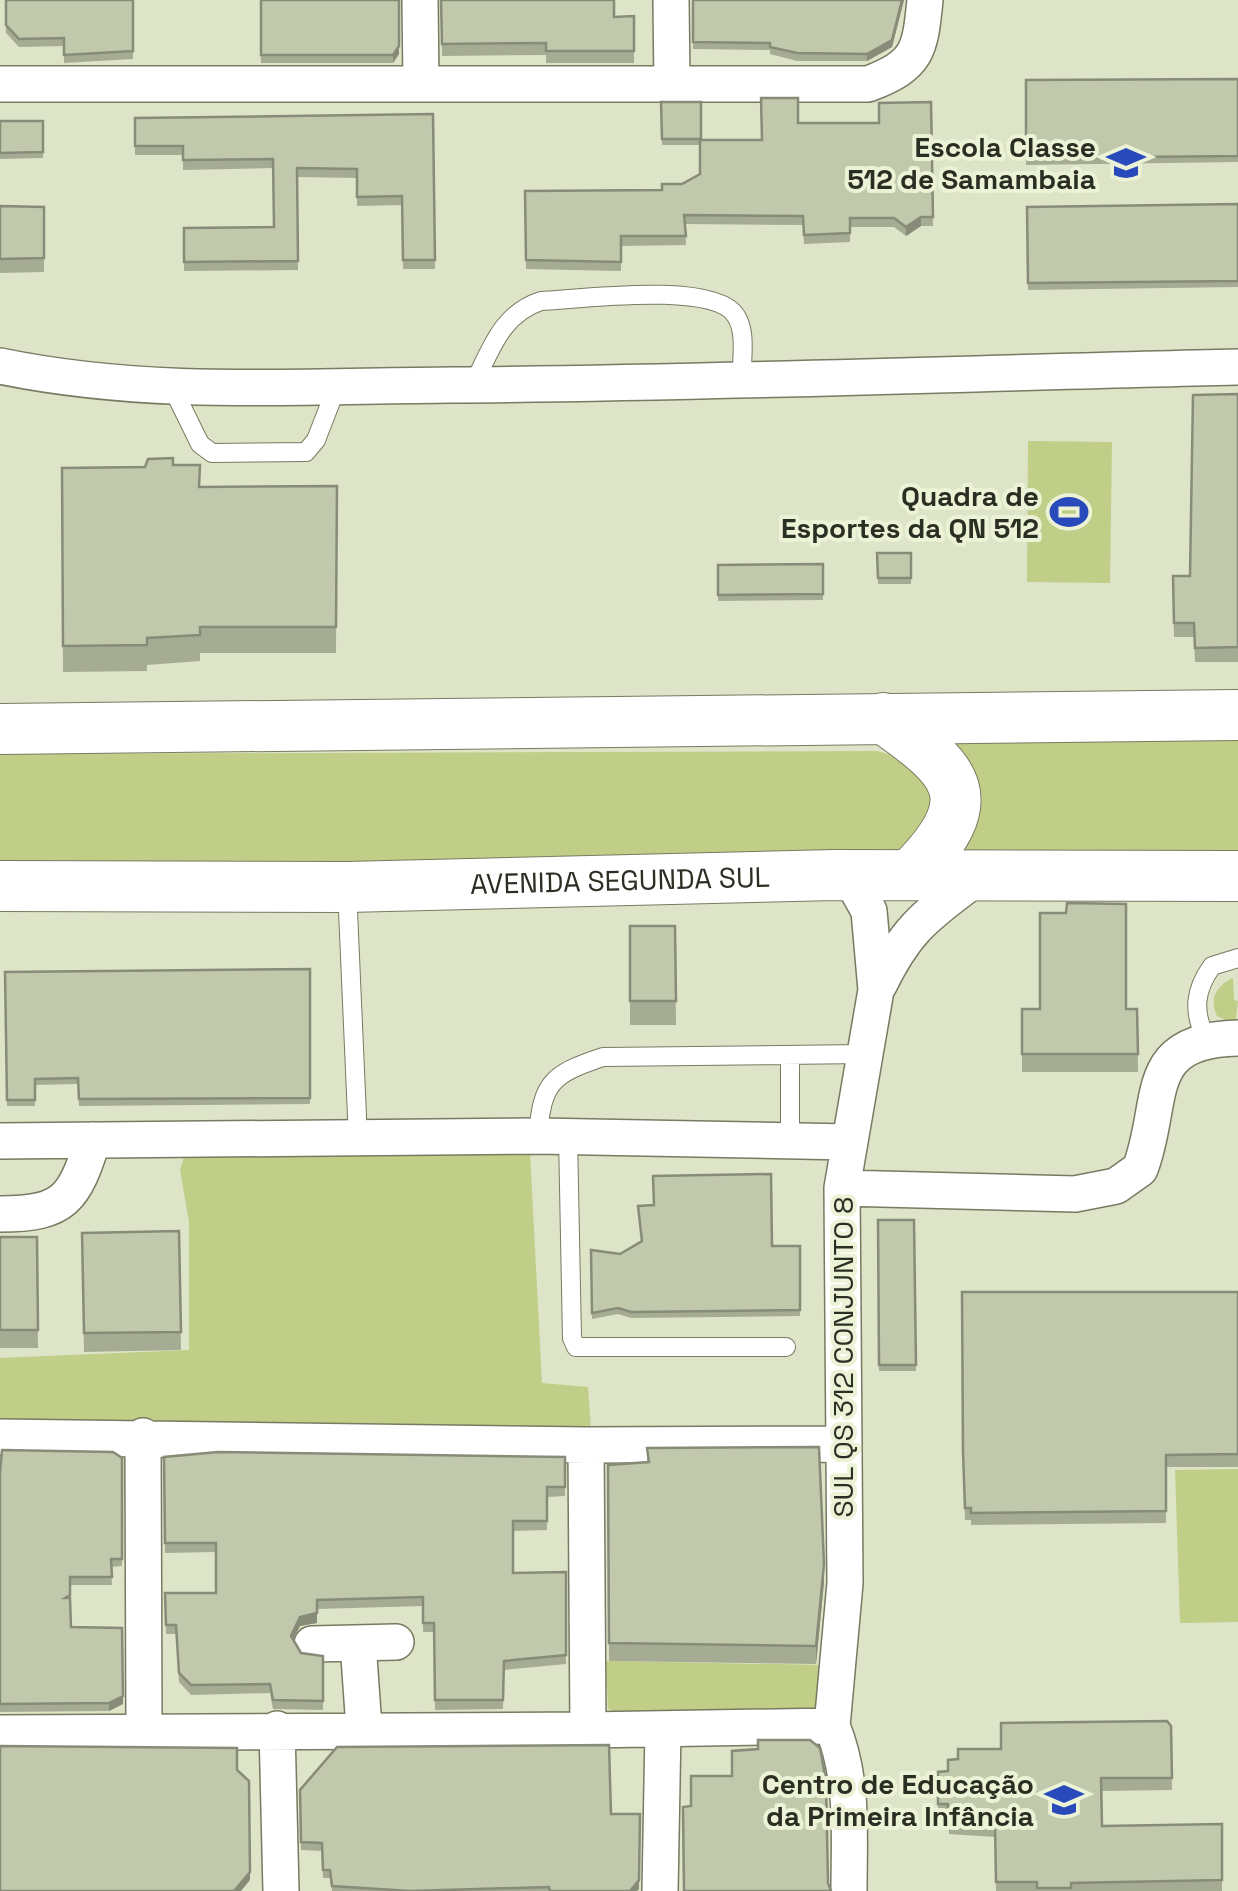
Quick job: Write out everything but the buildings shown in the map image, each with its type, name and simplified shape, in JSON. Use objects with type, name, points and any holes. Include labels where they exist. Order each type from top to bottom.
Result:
[{"type":"main road","points":[[0,729],[603,726],[883,718],[1238,715]]},
{"type":"main road","points":[[883,718],[941,760],[954,785],[947,829],[933,852],[911,874]]},
{"type":"main road","name":"AVENIDA SEGUNDA SUL","points":[[0,886],[350,909],[848,875],[1238,876]]},
{"type":"street","points":[[420,0],[420,83]]},
{"type":"street","points":[[670,0],[672,84]]},
{"type":"street","points":[[0,84],[868,84],[897,73],[914,59],[925,0]]},
{"type":"street","points":[[0,366],[74,381],[172,387],[473,385],[1238,367]]},
{"type":"street","name":"SUL QS 312 CONJUNTO 8","points":[[848,875],[869,911],[876,990]]},
{"type":"street","name":"SUL QS 312 CONJUNTO 8","points":[[832,1726],[844,1583],[842,1188],[863,1054],[876,990],[898,945],[918,920],[980,876]]},
{"type":"street","points":[[842,1188],[1076,1194],[1127,1182],[1145,1156],[1164,1069],[1180,1052],[1222,1038]]},
{"type":"street","points":[[0,1141],[553,1136],[849,1142]]},
{"type":"street","points":[[0,1214],[62,1204],[77,1189],[94,1140]]},
{"type":"street","points":[[143,1436],[144,1730]]},
{"type":"street","points":[[0,1437],[586,1445],[842,1444]]},
{"type":"street","points":[[586,1445],[588,1730]]},
{"type":"street","points":[[312,1644],[396,1642]]},
{"type":"street","points":[[358,1643],[364,1728]]},
{"type":"street","points":[[0,1733],[832,1726],[846,1757],[849,1784],[850,1891]]},
{"type":"street","points":[[277,1729],[281,1891]]},
{"type":"street","points":[[660,1891],[664,1864],[663,1729]]},
{"type":"lane","points":[[473,385],[507,319],[523,306],[541,300],[656,296],[700,296],[727,306],[741,327],[742,378]]},
{"type":"lane","points":[[172,387],[200,444],[212,453],[306,452],[316,440],[337,386]]},
{"type":"lane","points":[[350,909],[358,1139]]},
{"type":"lane","points":[[1222,1038],[1198,1020],[1198,991],[1212,966],[1238,958]]},
{"type":"lane","points":[[786,1347],[576,1347],[553,1136],[540,1108],[549,1084],[574,1067],[603,1057],[863,1054]]},
{"type":"lane","points":[[790,1056],[790,1138]]},
{"type":"green space","name":"Quadra de Esportes da QN 512","points":[[1028,441],[1112,442],[1110,583],[1027,582]]},
{"type":"green space","points":[[1238,734],[1238,860],[945,863],[944,736]]},
{"type":"green space","points":[[877,751],[914,761],[944,811],[918,855],[0,879],[0,754]]},
{"type":"green space","points":[[1233,978],[1234,1000],[1238,1001],[1235,1025],[1217,1016],[1214,1004],[1218,989]]},
{"type":"green space","points":[[530,1152],[542,1383],[588,1387],[591,1430],[0,1427],[0,1358],[189,1350],[189,1222],[180,1170],[184,1157]]},
{"type":"green space","points":[[1238,1469],[1238,1622],[1180,1623],[1175,1470]]},
{"type":"green space","points":[[606,1661],[825,1665],[825,1710],[619,1714],[608,1709]]},
{"type":"place","name":"Escola Classe 512 de Samambaia","points":[[1126,163]]},
{"type":"place","name":"Quadra de Esportes da QN 512","points":[[1069,512]]},
{"type":"place","name":"Centro de Educação da Primeira Infância","points":[[1064,1800]]}]
